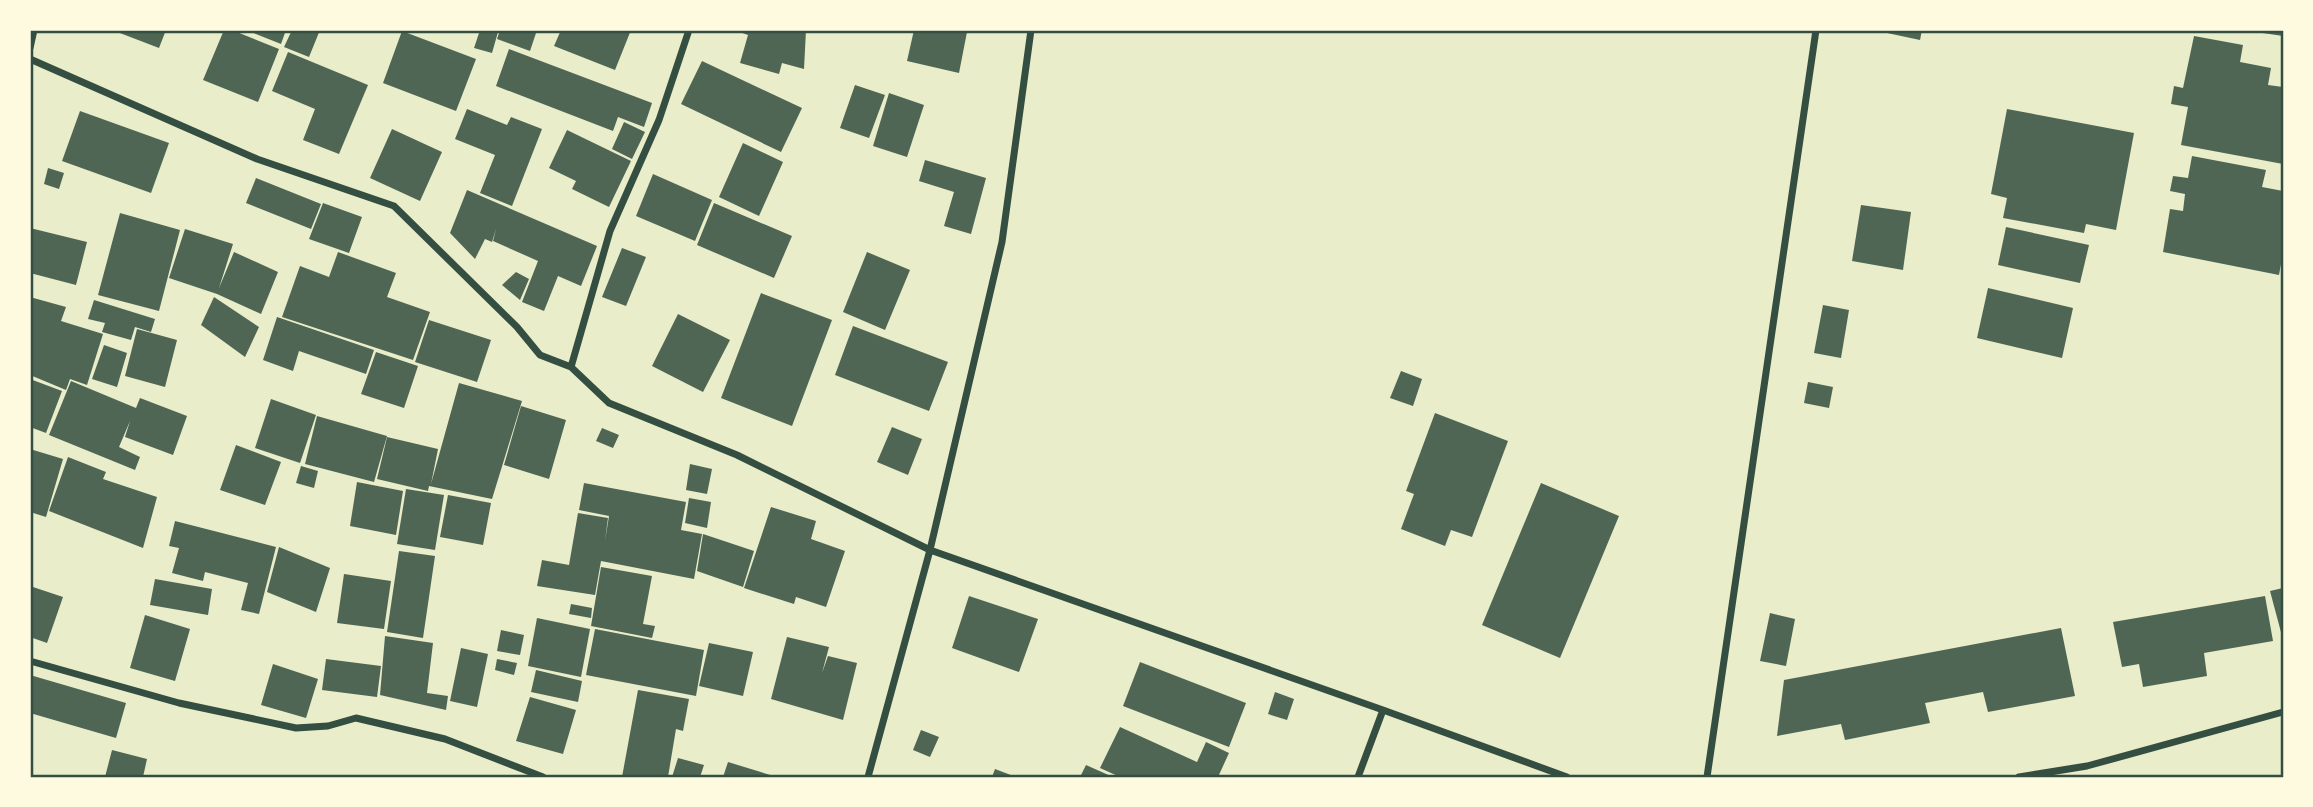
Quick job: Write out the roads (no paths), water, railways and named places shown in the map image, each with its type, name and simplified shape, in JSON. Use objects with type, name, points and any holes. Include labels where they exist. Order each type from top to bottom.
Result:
[{"type":"street","points":[[30,48],[34,30]]},
{"type":"street","points":[[571,367],[610,231],[659,120],[689,30]]},
{"type":"street","points":[[868,777],[930,550],[1002,242],[1031,30]]},
{"type":"street","points":[[1707,777],[1816,30]]},
{"type":"street","points":[[30,59],[257,159],[394,206],[517,327],[540,355],[571,367],[609,403],[737,455],[930,550],[1567,777]]},
{"type":"street","points":[[30,661],[179,703],[296,728],[328,726],[356,718],[445,739],[543,777]]},
{"type":"street","points":[[1358,777],[1383,710]]},
{"type":"street","points":[[2019,777],[2087,766],[2283,712]]}]
